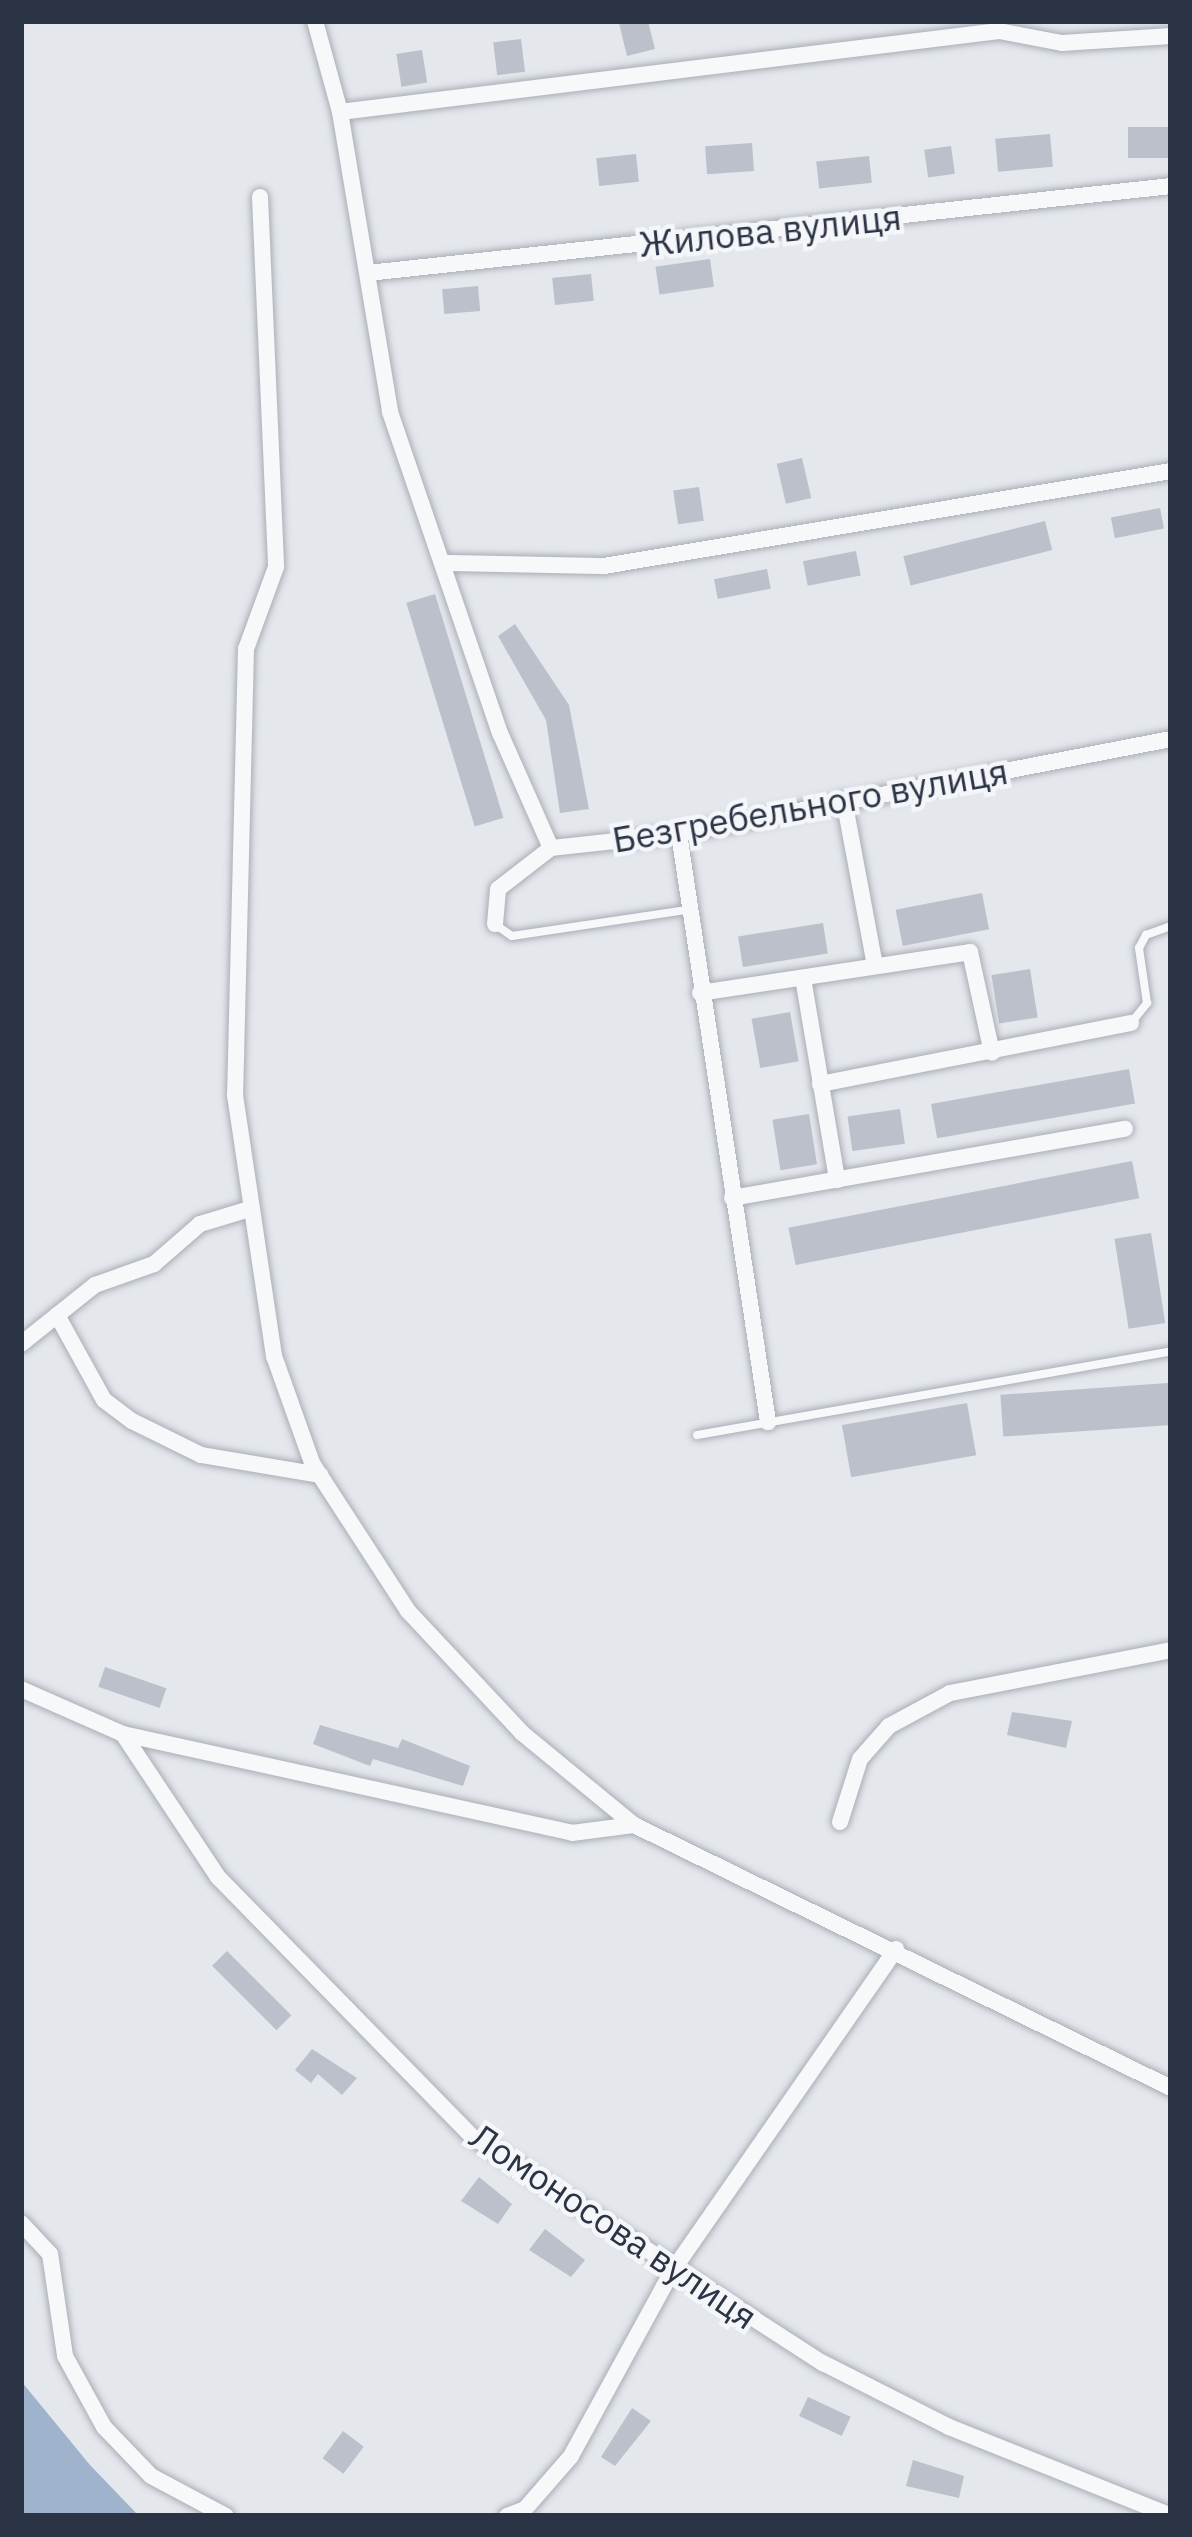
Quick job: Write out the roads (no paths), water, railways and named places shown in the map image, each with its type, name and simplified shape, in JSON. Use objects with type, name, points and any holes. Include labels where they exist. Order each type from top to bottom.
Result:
[{"type":"street","points":[[315,21],[340,112],[390,412],[447,562],[500,733],[551,848],[498,889],[495,924]]},
{"type":"street","points":[[340,112],[999,31],[1062,43],[1171,36]]},
{"type":"street","name":"Жилова вулиця","points":[[368,273],[1171,186]]},
{"type":"street","points":[[260,197],[277,566],[246,649],[235,1095],[246,1210],[274,1356],[320,1474],[408,1611],[522,1732],[634,1825],[896,1949],[1171,2088]]},
{"type":"street","points":[[447,562],[604,566],[1171,471]]},
{"type":"street","name":"Безгребельного вулиця","points":[[551,848],[679,834],[1171,740]]},
{"type":"street","points":[[844,800],[875,965]]},
{"type":"street","points":[[679,834],[768,1422]]},
{"type":"street","points":[[700,993],[970,952],[992,1053]]},
{"type":"street","points":[[803,978],[837,1180]]},
{"type":"street","points":[[820,1084],[1130,1023]]},
{"type":"street","points":[[732,1198],[1125,1129]]},
{"type":"street","points":[[21,1344],[95,1285],[154,1264],[200,1224],[246,1210]]},
{"type":"street","points":[[58,1315],[104,1400],[132,1421],[201,1455],[320,1474]]},
{"type":"street","points":[[840,1822],[860,1759],[889,1726],[950,1694],[1171,1650]]},
{"type":"street","points":[[21,1689],[123,1734],[572,1833],[634,1825]]},
{"type":"street","name":"Ломоносова вулиця","points":[[123,1734],[218,1876],[473,2137],[823,2363],[949,2427],[1171,2516]]},
{"type":"street","points":[[507,2516],[525,2509],[571,2456],[673,2270],[896,1949]]},
{"type":"street","points":[[21,2224],[50,2254],[65,2356],[104,2427],[151,2476],[226,2516]]},
{"type":"lane","points":[[495,924],[512,936],[687,910]]},
{"type":"lane","points":[[1130,1023],[1147,1003],[1139,948],[1146,935],[1171,926]]},
{"type":"lane","points":[[697,1435],[1171,1351]]},
{"type":"water","points":[[21,2381],[90,2465],[139,2516],[21,2516]]}]
